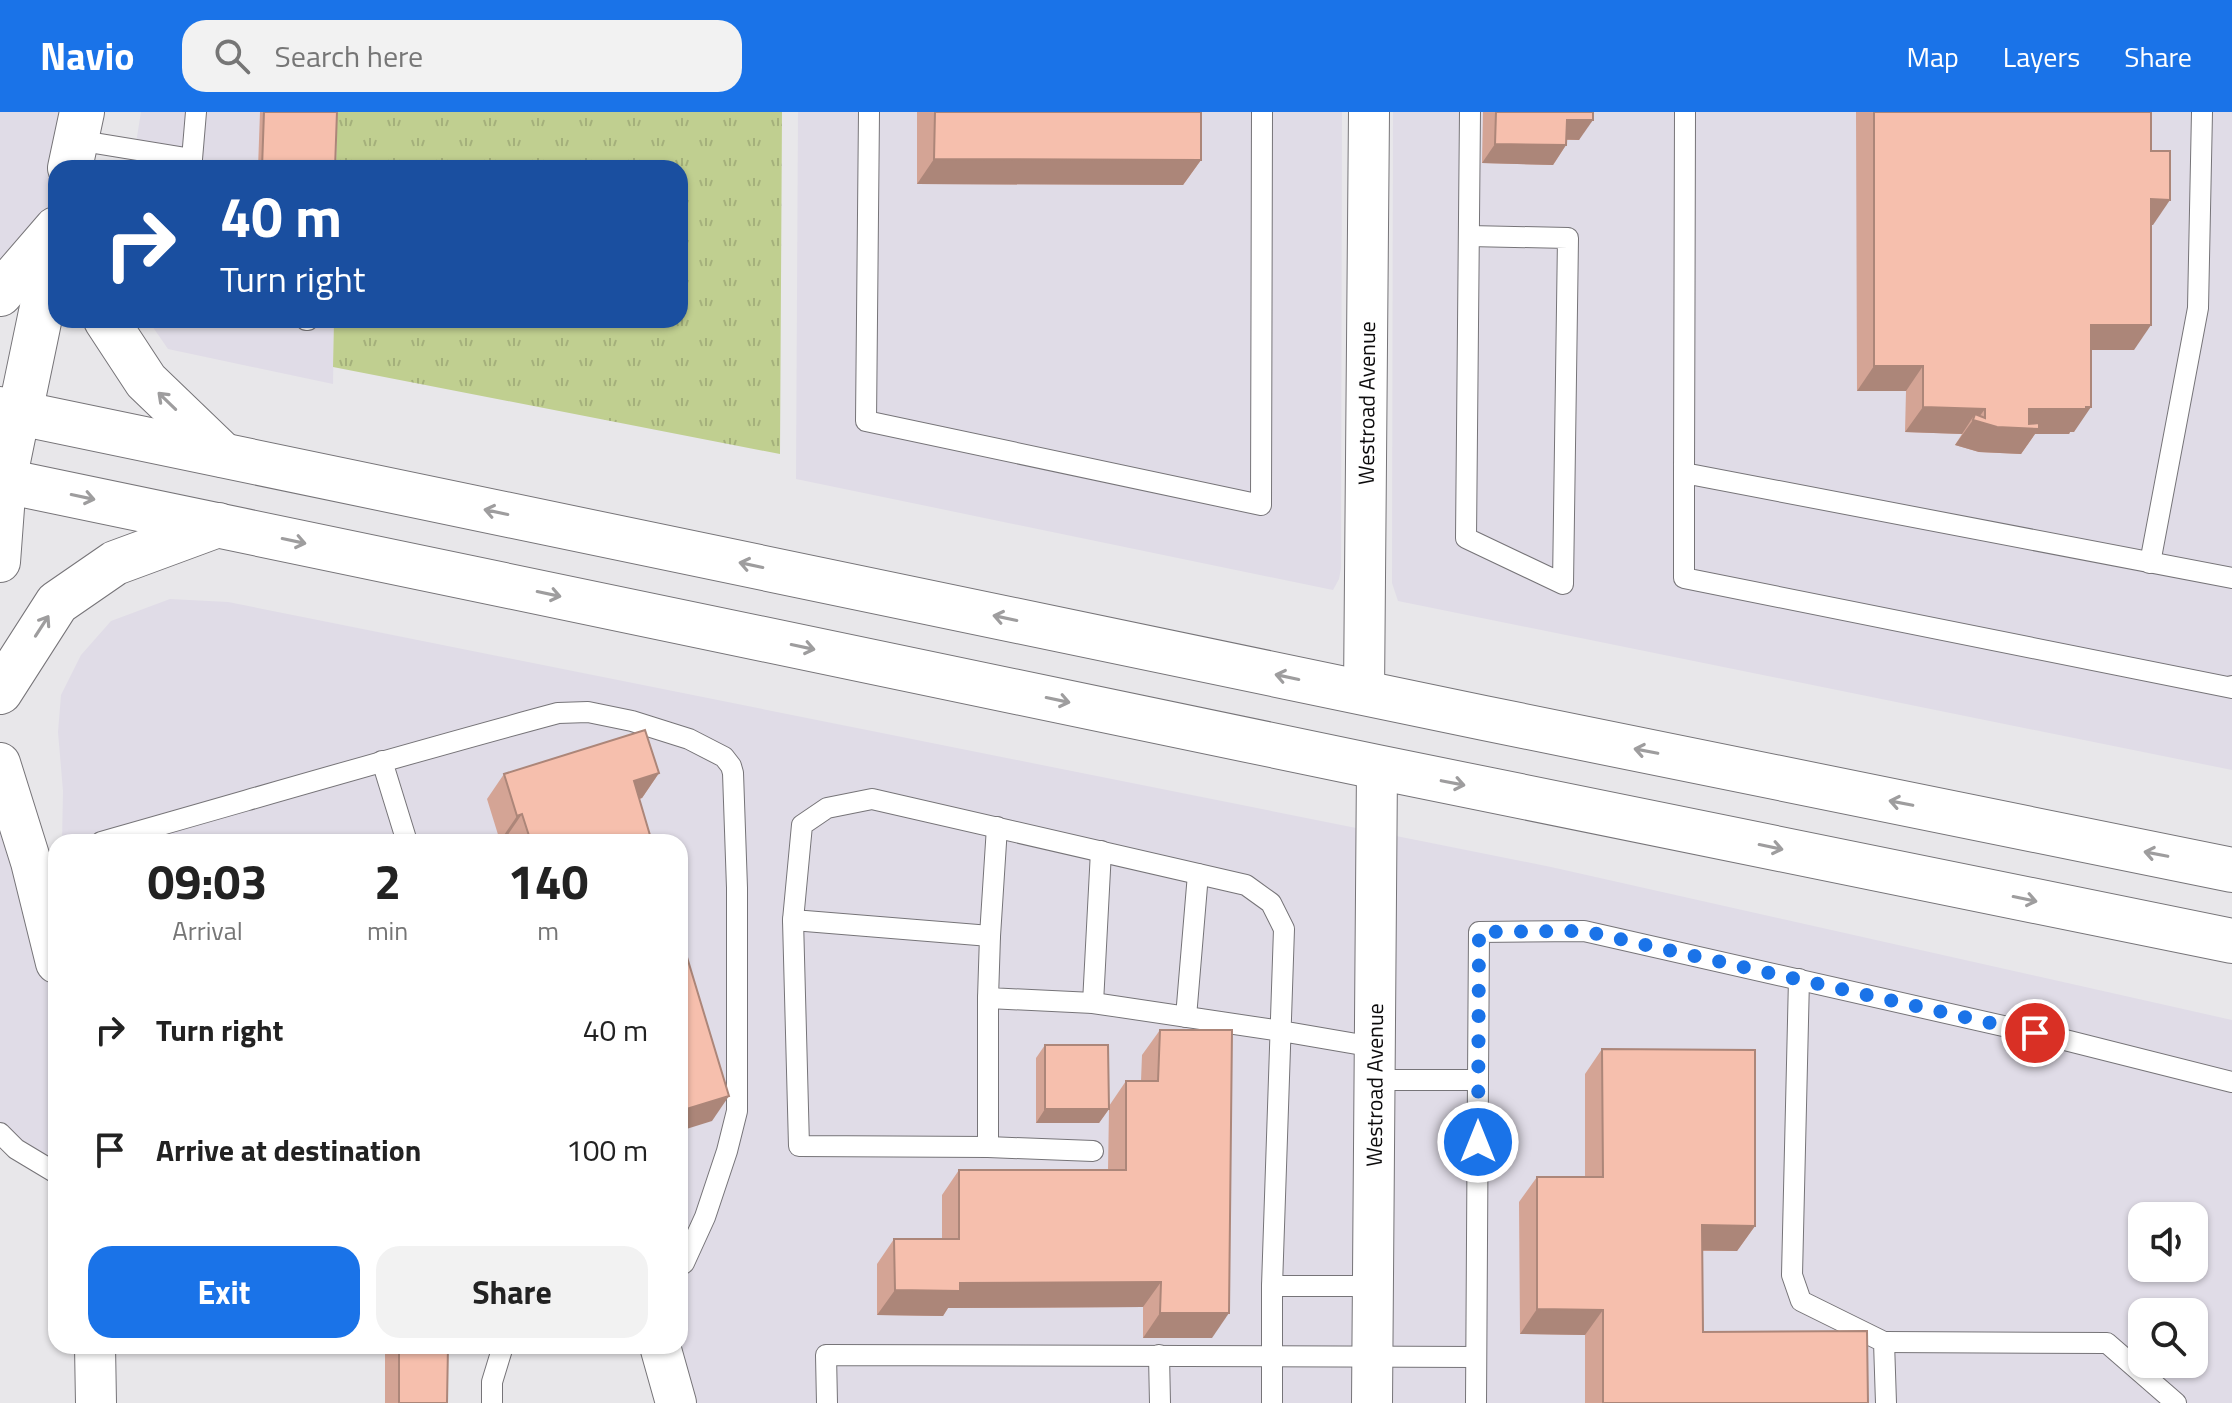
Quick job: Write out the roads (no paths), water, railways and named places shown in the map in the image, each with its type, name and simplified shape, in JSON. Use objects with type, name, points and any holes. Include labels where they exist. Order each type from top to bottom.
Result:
[{"type":"main road","points":[[0,294],[48,238]]},
{"type":"main road","points":[[48,270],[10,411],[2232,870]]},
{"type":"main road","points":[[111,328],[146,381],[223,455]]},
{"type":"main road","points":[[3,480],[1377,767],[2232,941]]},
{"type":"main road","points":[[0,692],[57,603],[115,563],[218,525]]},
{"type":"street","name":"Westroad Avenue","points":[[1364,693],[1369,112]]},
{"type":"street","points":[[0,562],[3,480],[10,411]]},
{"type":"street","points":[[0,763],[43,858],[48,898]]},
{"type":"street","name":"Westroad Avenue","points":[[1372,1403],[1377,767]]},
{"type":"street","points":[[95,1354],[96,1403]]},
{"type":"street","points":[[662,1354],[676,1403]]},
{"type":"lane","points":[[191,160],[196,112]]},
{"type":"lane","points":[[869,112],[866,421],[1261,505],[1262,112]]},
{"type":"lane","points":[[1469,236],[1568,238],[1563,584],[1466,538],[1470,112]]},
{"type":"lane","points":[[1685,112],[1684,578],[2232,686]]},
{"type":"lane","points":[[2150,563],[2198,308],[2202,112]]},
{"type":"lane","points":[[76,140],[172,160]]},
{"type":"lane","points":[[1684,473],[2232,578]]},
{"type":"lane","points":[[129,834],[558,713],[588,712],[632,721],[689,739],[724,757],[733,773],[737,888],[737,1111],[705,1217],[688,1254]]},
{"type":"lane","points":[[382,761],[405,834]]},
{"type":"lane","points":[[1093,1151],[799,1146],[793,920],[802,825],[827,808],[872,799],[1246,885],[1271,903],[1284,929],[1272,1286],[1272,1403]]},
{"type":"lane","points":[[988,1147],[988,998],[997,827]]},
{"type":"lane","points":[[1093,1003],[1101,851]]},
{"type":"lane","points":[[1186,1017],[1198,874]]},
{"type":"lane","points":[[793,920],[990,936]]},
{"type":"lane","points":[[1476,1403],[1479,932],[1584,931],[2065,1040],[2232,1082]]},
{"type":"lane","points":[[1799,979],[1792,1275],[1801,1301],[1884,1342],[2107,1343],[2176,1403]]},
{"type":"lane","points":[[988,998],[1093,1003],[1281,1031],[1374,1064],[1478,1080]]},
{"type":"lane","points":[[0,1133],[16,1149],[48,1168]]},
{"type":"lane","points":[[1272,1286],[1372,1286]]},
{"type":"lane","points":[[1884,1342],[1886,1403]]},
{"type":"lane","points":[[492,1403],[492,1382],[501,1354]]},
{"type":"lane","points":[[827,1403],[826,1355],[1476,1357]]},
{"type":"lane","points":[[1159,1355],[1160,1403]]}]
